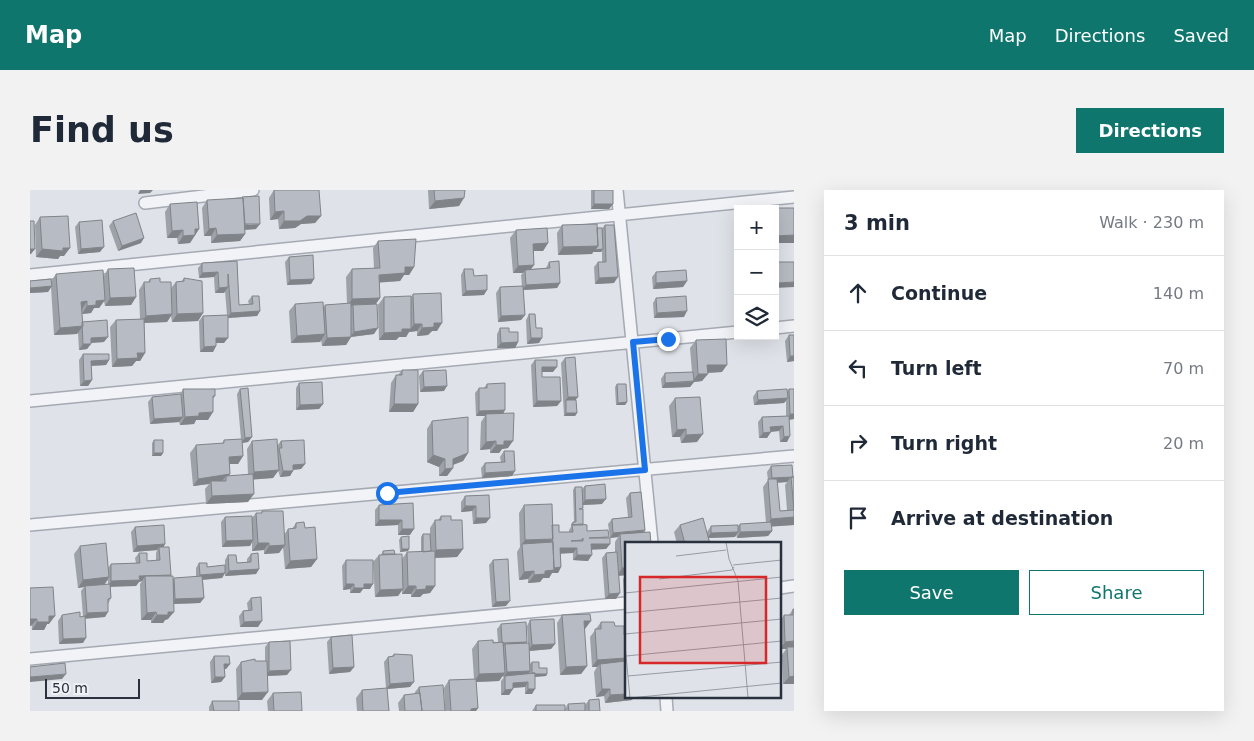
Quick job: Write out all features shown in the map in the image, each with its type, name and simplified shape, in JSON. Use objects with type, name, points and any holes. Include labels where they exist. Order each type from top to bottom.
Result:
[{"type":"street","points":[[145,203],[253,190]]},
{"type":"street","points":[[617,190],[621,214],[652,542]]},
{"type":"street","points":[[30,275],[794,197]]},
{"type":"street","points":[[779,328],[794,326]]},
{"type":"street","points":[[30,401],[734,332]]},
{"type":"street","points":[[30,525],[794,456]]},
{"type":"street","points":[[30,659],[625,603]]},
{"type":"street","points":[[666,698],[667,711]]},
{"type":"building","points":[[274,190],[319,190],[321,216],[307,216],[300,221],[284,221],[284,211],[275,212]]},
{"type":"building","points":[[434,190],[465,190],[464,198],[435,201]]},
{"type":"building","points":[[594,190],[613,190],[613,204],[594,204]]},
{"type":"building","points":[[259,196],[260,224],[245,224],[242,197]]},
{"type":"building","points":[[243,198],[245,234],[217,235],[216,228],[209,229],[207,200]]},
{"type":"building","points":[[197,202],[199,229],[195,229],[195,235],[183,236],[183,230],[172,231],[170,204]]},
{"type":"building","points":[[779,208],[794,208],[794,235],[779,236]]},
{"type":"building","points":[[136,213],[144,238],[122,246],[113,221]]},
{"type":"building","points":[[68,216],[70,248],[63,248],[63,251],[42,249],[40,217]]},
{"type":"building","points":[[102,220],[104,247],[81,249],[79,222]]},
{"type":"building","points":[[30,221],[34,221],[35,249],[30,249]]},
{"type":"building","points":[[597,224],[598,246],[563,247],[562,225]]},
{"type":"building","points":[[605,225],[614,225],[618,277],[599,278],[598,262],[606,262]]},
{"type":"building","points":[[547,228],[548,243],[533,244],[534,265],[518,266],[516,230]]},
{"type":"building","points":[[597,228],[602,228],[603,249],[595,250],[598,246]]},
{"type":"building","points":[[416,239],[414,267],[405,267],[405,273],[379,275],[380,298],[352,299],[352,269],[380,268],[378,241]]},
{"type":"building","points":[[313,255],[314,279],[290,280],[289,257]]},
{"type":"building","points":[[237,261],[239,305],[253,304],[252,296],[259,296],[260,311],[231,313],[228,274],[228,287],[219,288],[218,272],[202,273],[202,263]]},
{"type":"building","points":[[559,261],[560,283],[526,285],[525,270],[550,268],[549,262]]},
{"type":"building","points":[[779,262],[794,262],[794,282],[779,283]]},
{"type":"building","points":[[134,268],[136,297],[110,298],[108,269]]},
{"type":"building","points":[[464,269],[473,269],[474,276],[487,275],[487,290],[466,291]]},
{"type":"building","points":[[103,270],[105,300],[96,301],[96,305],[87,306],[87,301],[81,302],[83,326],[60,328],[56,274]]},
{"type":"building","points":[[686,270],[687,281],[656,283],[656,272]]},
{"type":"building","points":[[160,278],[160,282],[171,282],[172,314],[146,316],[144,282]]},
{"type":"building","points":[[184,278],[202,281],[203,313],[177,314],[176,282],[184,281]]},
{"type":"building","points":[[51,279],[52,286],[30,288],[30,281]]},
{"type":"building","points":[[523,286],[525,315],[501,316],[500,287]]},
{"type":"building","points":[[441,293],[442,323],[434,323],[434,327],[422,328],[422,324],[414,324],[413,294]]},
{"type":"building","points":[[411,296],[411,329],[402,329],[402,332],[384,333],[384,297]]},
{"type":"building","points":[[686,296],[687,311],[657,313],[656,298]]},
{"type":"building","points":[[323,302],[325,334],[297,336],[295,304]]},
{"type":"building","points":[[351,303],[351,337],[327,338],[325,305]]},
{"type":"building","points":[[377,304],[378,328],[354,332],[353,305]]},
{"type":"building","points":[[529,314],[535,314],[536,328],[542,328],[542,338],[531,338]]},
{"type":"building","points":[[228,315],[228,338],[216,338],[216,346],[204,347],[203,316]]},
{"type":"building","points":[[144,319],[145,353],[137,353],[138,358],[117,359],[116,320]]},
{"type":"building","points":[[107,320],[108,337],[91,338],[91,344],[83,344],[82,322]]},
{"type":"building","points":[[500,328],[509,328],[509,332],[518,332],[518,342],[501,343]]},
{"type":"building","points":[[789,335],[794,335],[794,356],[790,356]]},
{"type":"building","points":[[726,339],[727,365],[707,365],[708,374],[698,374],[696,340]]},
{"type":"building","points":[[83,354],[109,354],[109,360],[91,361],[92,380],[84,381]]},
{"type":"building","points":[[575,357],[578,397],[568,397],[565,358]]},
{"type":"building","points":[[535,360],[557,360],[557,367],[542,367],[542,377],[560,377],[561,401],[537,401]]},
{"type":"building","points":[[402,370],[418,370],[418,404],[394,404],[396,375],[402,375]]},
{"type":"building","points":[[446,370],[447,386],[424,387],[423,371]]},
{"type":"building","points":[[693,372],[694,381],[665,383],[665,373]]},
{"type":"building","points":[[322,382],[323,404],[300,405],[299,383]]},
{"type":"building","points":[[505,383],[505,410],[479,411],[479,388],[487,388],[487,384]]},
{"type":"building","points":[[617,384],[626,384],[627,402],[618,403]]},
{"type":"building","points":[[248,388],[252,437],[245,438],[240,389]]},
{"type":"building","points":[[183,389],[215,389],[213,412],[185,417]]},
{"type":"building","points":[[787,389],[788,398],[758,400],[757,391]]},
{"type":"building","points":[[789,389],[794,389],[794,414],[790,414]]},
{"type":"building","points":[[181,394],[183,417],[154,419],[152,397]]},
{"type":"building","points":[[700,397],[703,434],[686,435],[686,429],[677,430],[675,398]]},
{"type":"building","points":[[566,400],[576,400],[577,413],[566,413]]},
{"type":"building","points":[[514,413],[513,441],[504,441],[504,445],[496,445],[496,441],[486,442],[486,414]]},
{"type":"building","points":[[789,416],[790,436],[784,437],[783,426],[770,427],[771,432],[763,433],[762,417]]},
{"type":"building","points":[[468,417],[468,453],[453,459],[453,468],[445,469],[445,459],[433,455],[432,421]]},
{"type":"building","points":[[242,439],[243,456],[229,457],[230,474],[198,479],[196,445],[224,443],[224,440]]},
{"type":"building","points":[[277,439],[279,470],[254,472],[252,441]]},
{"type":"building","points":[[154,440],[163,440],[163,453],[154,453]]},
{"type":"building","points":[[304,440],[305,464],[293,465],[293,471],[283,471],[279,448],[282,448],[281,441]]},
{"type":"building","points":[[504,451],[514,451],[515,471],[485,473],[485,463],[505,462]]},
{"type":"building","points":[[792,465],[793,477],[772,478],[771,466]]},
{"type":"building","points":[[253,474],[254,494],[212,496],[211,481],[226,481],[226,476]]},
{"type":"building","points":[[791,477],[794,477],[794,510]]},
{"type":"building","points":[[768,479],[777,479],[780,511],[794,510],[794,517],[771,519]]},
{"type":"building","points":[[605,484],[606,499],[585,500],[585,486]]},
{"type":"building","points":[[575,487],[582,487],[583,508],[579,509],[583,509],[583,525],[573,525],[573,522],[576,522]]},
{"type":"building","points":[[641,492],[645,530],[613,533],[612,519],[632,517],[630,493]]},
{"type":"building","points":[[489,495],[490,518],[476,518],[476,506],[465,506],[465,496]]},
{"type":"building","points":[[413,503],[414,529],[402,529],[402,520],[379,520],[379,505]]},
{"type":"building","points":[[552,504],[553,539],[525,540],[524,505]]},
{"type":"building","points":[[262,511],[283,511],[285,545],[269,546],[269,543],[258,543],[256,513],[262,513]]},
{"type":"building","points":[[252,516],[253,540],[226,541],[225,517]]},
{"type":"building","points":[[441,516],[451,516],[451,520],[462,520],[463,549],[436,550],[435,520],[441,520]]},
{"type":"building","points":[[703,518],[709,542],[684,542],[680,525]]},
{"type":"building","points":[[304,522],[305,528],[315,527],[317,559],[290,561],[288,529],[296,528],[296,523]]},
{"type":"building","points":[[771,522],[772,531],[740,532],[740,524]]},
{"type":"building","points":[[164,525],[165,544],[137,546],[135,527]]},
{"type":"building","points":[[552,525],[559,525],[559,532],[573,532],[572,525],[587,525],[587,531],[608,530],[609,537],[589,538],[610,538],[610,544],[591,544],[592,555],[577,555],[577,548],[560,548],[561,567],[554,568]]},
{"type":"building","points":[[738,525],[738,532],[711,533],[711,526]]},
{"type":"building","points":[[650,532],[651,542],[625,542],[625,568],[622,568],[620,534]]},
{"type":"building","points":[[423,534],[430,534],[431,551],[423,552]]},
{"type":"building","points":[[409,536],[409,549],[402,549],[401,537]]},
{"type":"building","points":[[553,542],[554,570],[545,571],[545,574],[534,575],[534,571],[524,572],[522,544]]},
{"type":"building","points":[[106,543],[109,577],[83,580],[80,546]]},
{"type":"building","points":[[159,547],[169,547],[171,575],[139,576],[140,580],[111,581],[111,564],[140,563],[139,553],[147,553],[147,561],[160,560]]},
{"type":"building","points":[[394,550],[395,554],[383,554],[383,551]]},
{"type":"building","points":[[435,551],[435,586],[426,586],[426,589],[416,590],[416,586],[408,586],[407,552]]},
{"type":"building","points":[[617,552],[620,593],[609,594],[606,553]]},
{"type":"building","points":[[258,553],[259,569],[229,571],[228,555],[236,555],[237,563],[251,562],[251,554]]},
{"type":"building","points":[[402,554],[403,589],[380,590],[379,555]]},
{"type":"building","points":[[508,559],[510,601],[496,602],[493,560]]},
{"type":"building","points":[[346,560],[373,560],[373,584],[364,584],[364,588],[354,588],[354,584],[346,584]]},
{"type":"building","points":[[199,563],[207,563],[207,567],[225,565],[225,573],[200,575]]},
{"type":"building","points":[[145,576],[173,576],[174,612],[168,612],[168,615],[157,615],[156,612],[147,613]]},
{"type":"building","points":[[202,576],[204,598],[175,599],[174,578]]},
{"type":"building","points":[[110,584],[111,598],[108,599],[108,612],[87,613],[85,586]]},
{"type":"building","points":[[53,587],[55,616],[49,616],[49,622],[37,622],[37,619],[30,619],[30,588]]},
{"type":"building","points":[[261,597],[262,621],[244,622],[243,611],[252,610],[251,598]]},
{"type":"building","points":[[793,609],[794,641],[785,642],[784,615],[793,615]]},
{"type":"building","points":[[80,612],[80,617],[85,616],[86,638],[63,639],[62,615]]},
{"type":"building","points":[[590,614],[591,621],[584,621],[587,666],[566,667],[562,615]]},
{"type":"building","points":[[554,619],[555,644],[532,645],[530,620]]},
{"type":"building","points":[[526,622],[527,642],[502,642],[501,624]]},
{"type":"building","points":[[601,622],[614,622],[615,626],[624,626],[625,658],[597,660],[595,629],[601,629]]},
{"type":"building","points":[[352,635],[354,667],[333,668],[331,637]]},
{"type":"building","points":[[493,640],[493,643],[503,642],[505,673],[479,674],[478,641]]},
{"type":"building","points":[[290,641],[291,670],[269,671],[269,642]]},
{"type":"building","points":[[529,643],[530,671],[507,672],[505,644]]},
{"type":"building","points":[[787,647],[794,647],[794,676],[789,677]]},
{"type":"building","points":[[394,654],[412,655],[414,682],[390,684],[388,657],[394,656]]},
{"type":"building","points":[[214,656],[229,656],[230,664],[224,664],[225,677],[215,677]]},
{"type":"building","points":[[255,659],[255,661],[267,661],[268,692],[242,693],[241,662]]},
{"type":"building","points":[[625,661],[625,694],[610,695],[610,689],[602,689],[600,664]]},
{"type":"building","points":[[532,662],[539,662],[539,668],[547,668],[547,674],[532,673]]},
{"type":"building","points":[[65,663],[66,674],[30,677],[30,667]]},
{"type":"building","points":[[535,673],[535,689],[528,689],[528,682],[513,683],[513,689],[505,690],[505,676]]},
{"type":"building","points":[[476,679],[478,708],[471,709],[471,711],[451,711],[449,680]]},
{"type":"building","points":[[443,685],[445,711],[422,711],[419,687]]},
{"type":"building","points":[[387,688],[389,711],[363,711],[362,690]]},
{"type":"building","points":[[301,692],[302,711],[274,711],[273,693]]},
{"type":"building","points":[[420,693],[422,711],[405,711],[404,695]]},
{"type":"building","points":[[599,699],[600,711],[589,711],[589,700]]},
{"type":"building","points":[[212,701],[239,701],[239,711],[214,711]]},
{"type":"building","points":[[585,703],[585,711],[569,711],[568,704]]},
{"type":"building","points":[[536,705],[565,705],[565,711],[536,711]]},
{"type":"route","points":[[387,493],[645,470],[633,342],[668,339]]}]
